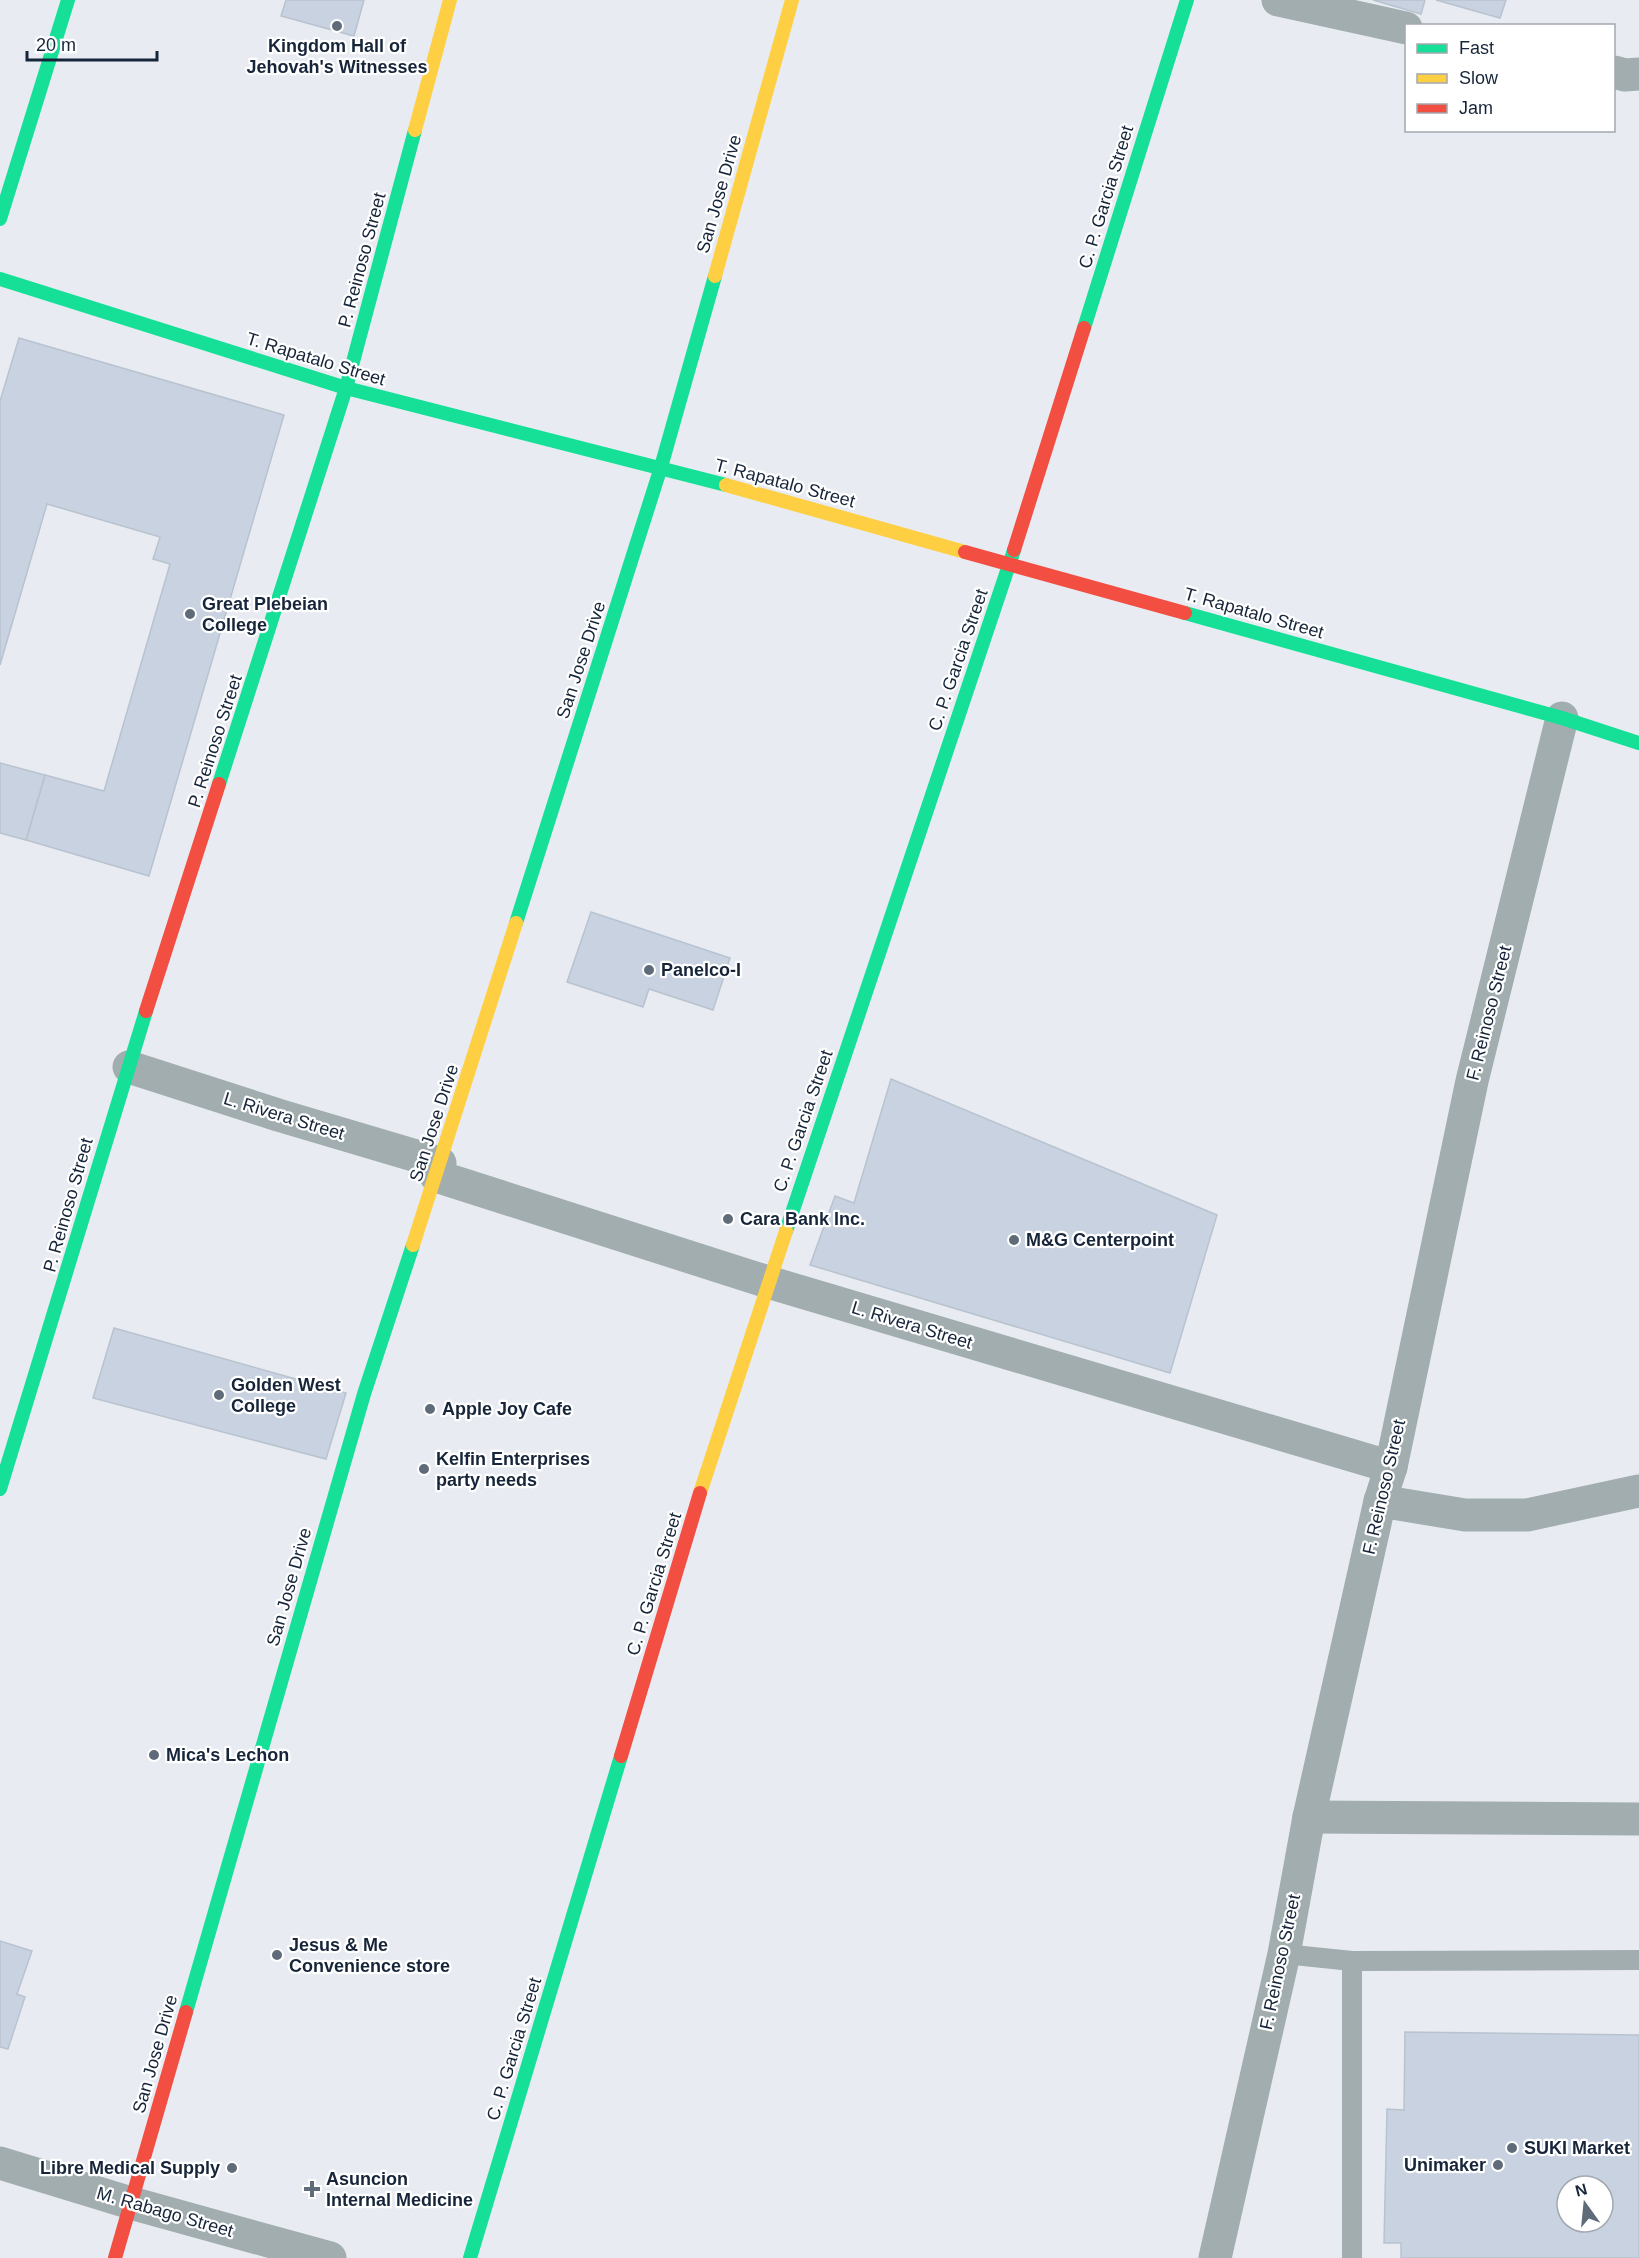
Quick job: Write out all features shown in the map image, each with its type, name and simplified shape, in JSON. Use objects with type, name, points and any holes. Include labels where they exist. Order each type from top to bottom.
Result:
[{"type":"street","points":[[0,219],[68,0]]},
{"type":"street","name":"P. Reinoso Street","points":[[0,1489],[129,1067],[346,388],[450,0]]},
{"type":"street","name":"San Jose Drive","points":[[115,2258],[363,1394],[438,1170],[661,467],[792,0]]},
{"type":"street","name":"C. P. Garcia Street","points":[[470,2258],[716,1439],[1010,564],[1187,0]]},
{"type":"street","points":[[1278,0],[1405,28]]},
{"type":"street","points":[[1615,72],[1625,75],[1639,74]]},
{"type":"street","name":"T. Rapatalo Street","points":[[0,279],[346,388],[661,467],[1562,718],[1639,743]]},
{"type":"street","name":"F. Reinoso Street","points":[[1215,2258],[1284,1954],[1309,1817],[1380,1501],[1390,1467],[1472,1081],[1562,718]]},
{"type":"street","name":"L. Rivera Street","points":[[129,1067],[768,1282],[1390,1467]]},
{"type":"street","points":[[1380,1501],[1464,1515],[1527,1515],[1639,1491]]},
{"type":"street","points":[[1309,1817],[1639,1819]]},
{"type":"street","name":"M. Rabago Street","points":[[0,2163],[131,2203],[330,2258]]},
{"type":"lane","points":[[1284,1954],[1352,1961],[1639,1960]]},
{"type":"lane","points":[[1352,1961],[1352,2258]]},
{"type":"building","name":"Kingdom Hall of Jehovah's Witnesses","points":[[286,0],[364,0],[354,36],[281,16]]},
{"type":"building","points":[[1373,0],[1425,0],[1421,14]]},
{"type":"building","points":[[1436,0],[1506,0],[1500,18]]},
{"type":"building","name":"Great Plebeian College","points":[[19,338],[284,415],[149,876],[26,840],[45,775],[104,791],[170,564],[153,559],[160,537],[47,504],[0,665],[0,401]]},
{"type":"building","points":[[0,763],[45,775],[26,840],[0,833]]},
{"type":"building","name":"Panelco-I","points":[[591,912],[730,958],[713,1010],[649,989],[643,1007],[567,982]]},
{"type":"building","name":"M&G Centerpoint","points":[[891,1079],[1217,1215],[1170,1373],[810,1265],[835,1196],[854,1203]]},
{"type":"building","name":"Golden West College","points":[[114,1328],[346,1393],[326,1459],[93,1398]]},
{"type":"building","points":[[0,1941],[32,1951],[17,1994],[25,1997],[8,2049],[0,2047]]},
{"type":"building","name":"SUKI Market","points":[[1405,2032],[1639,2035],[1639,2258],[1401,2258],[1401,2243],[1384,2243],[1387,2109],[1404,2110]]},
{"type":"traffic: fast","points":[[0,219],[68,0]]},
{"type":"traffic: fast","points":[[1084,328],[1187,0]]},
{"type":"traffic: fast","points":[[219,784],[346,388],[415,130]]},
{"type":"traffic: fast","points":[[516,923],[661,467],[715,276]]},
{"type":"traffic: fast","points":[[0,279],[346,388],[726,485]]},
{"type":"traffic: fast","points":[[786,1231],[1014,550]]},
{"type":"traffic: fast","points":[[1185,613],[1562,718],[1639,743]]},
{"type":"traffic: fast","points":[[0,1489],[146,1011]]},
{"type":"traffic: fast","points":[[186,2012],[364,1394],[413,1245]]},
{"type":"traffic: fast","points":[[470,2258],[621,1756]]},
{"type":"traffic: slow","points":[[415,130],[450,0]]},
{"type":"traffic: slow","points":[[715,276],[792,0]]},
{"type":"traffic: slow","points":[[726,485],[965,552]]},
{"type":"traffic: slow","points":[[413,1245],[516,923]]},
{"type":"traffic: slow","points":[[700,1493],[786,1231]]},
{"type":"traffic: jam","points":[[1014,550],[1084,328]]},
{"type":"traffic: jam","points":[[965,552],[1185,613]]},
{"type":"traffic: jam","points":[[146,1011],[219,784]]},
{"type":"traffic: jam","points":[[621,1756],[700,1493]]},
{"type":"traffic: jam","points":[[115,2258],[186,2012]]},
{"type":"place","name":"Kingdom Hall of Jehovah's Witnesses","points":[[337,26]]},
{"type":"place","name":"Great Plebeian College","points":[[190,614]]},
{"type":"place","name":"Panelco-I","points":[[649,970]]},
{"type":"place","name":"Cara Bank Inc.","points":[[728,1219]]},
{"type":"place","name":"M&G Centerpoint","points":[[1014,1240]]},
{"type":"place","name":"Golden West College","points":[[219,1395]]},
{"type":"place","name":"Apple Joy Cafe","points":[[430,1409]]},
{"type":"place","name":"Kelfin Enterprises party needs","points":[[424,1469]]},
{"type":"place","name":"Mica's Lechon","points":[[154,1755]]},
{"type":"place","name":"Jesus & Me Convenience store","points":[[277,1955]]},
{"type":"place","name":"SUKI Market","points":[[1512,2148]]},
{"type":"place","name":"Unimaker","points":[[1498,2165]]},
{"type":"place","name":"Libre Medical Supply","points":[[232,2168]]},
{"type":"place","name":"Asuncion Internal Medicine","points":[[312,2189]]}]
